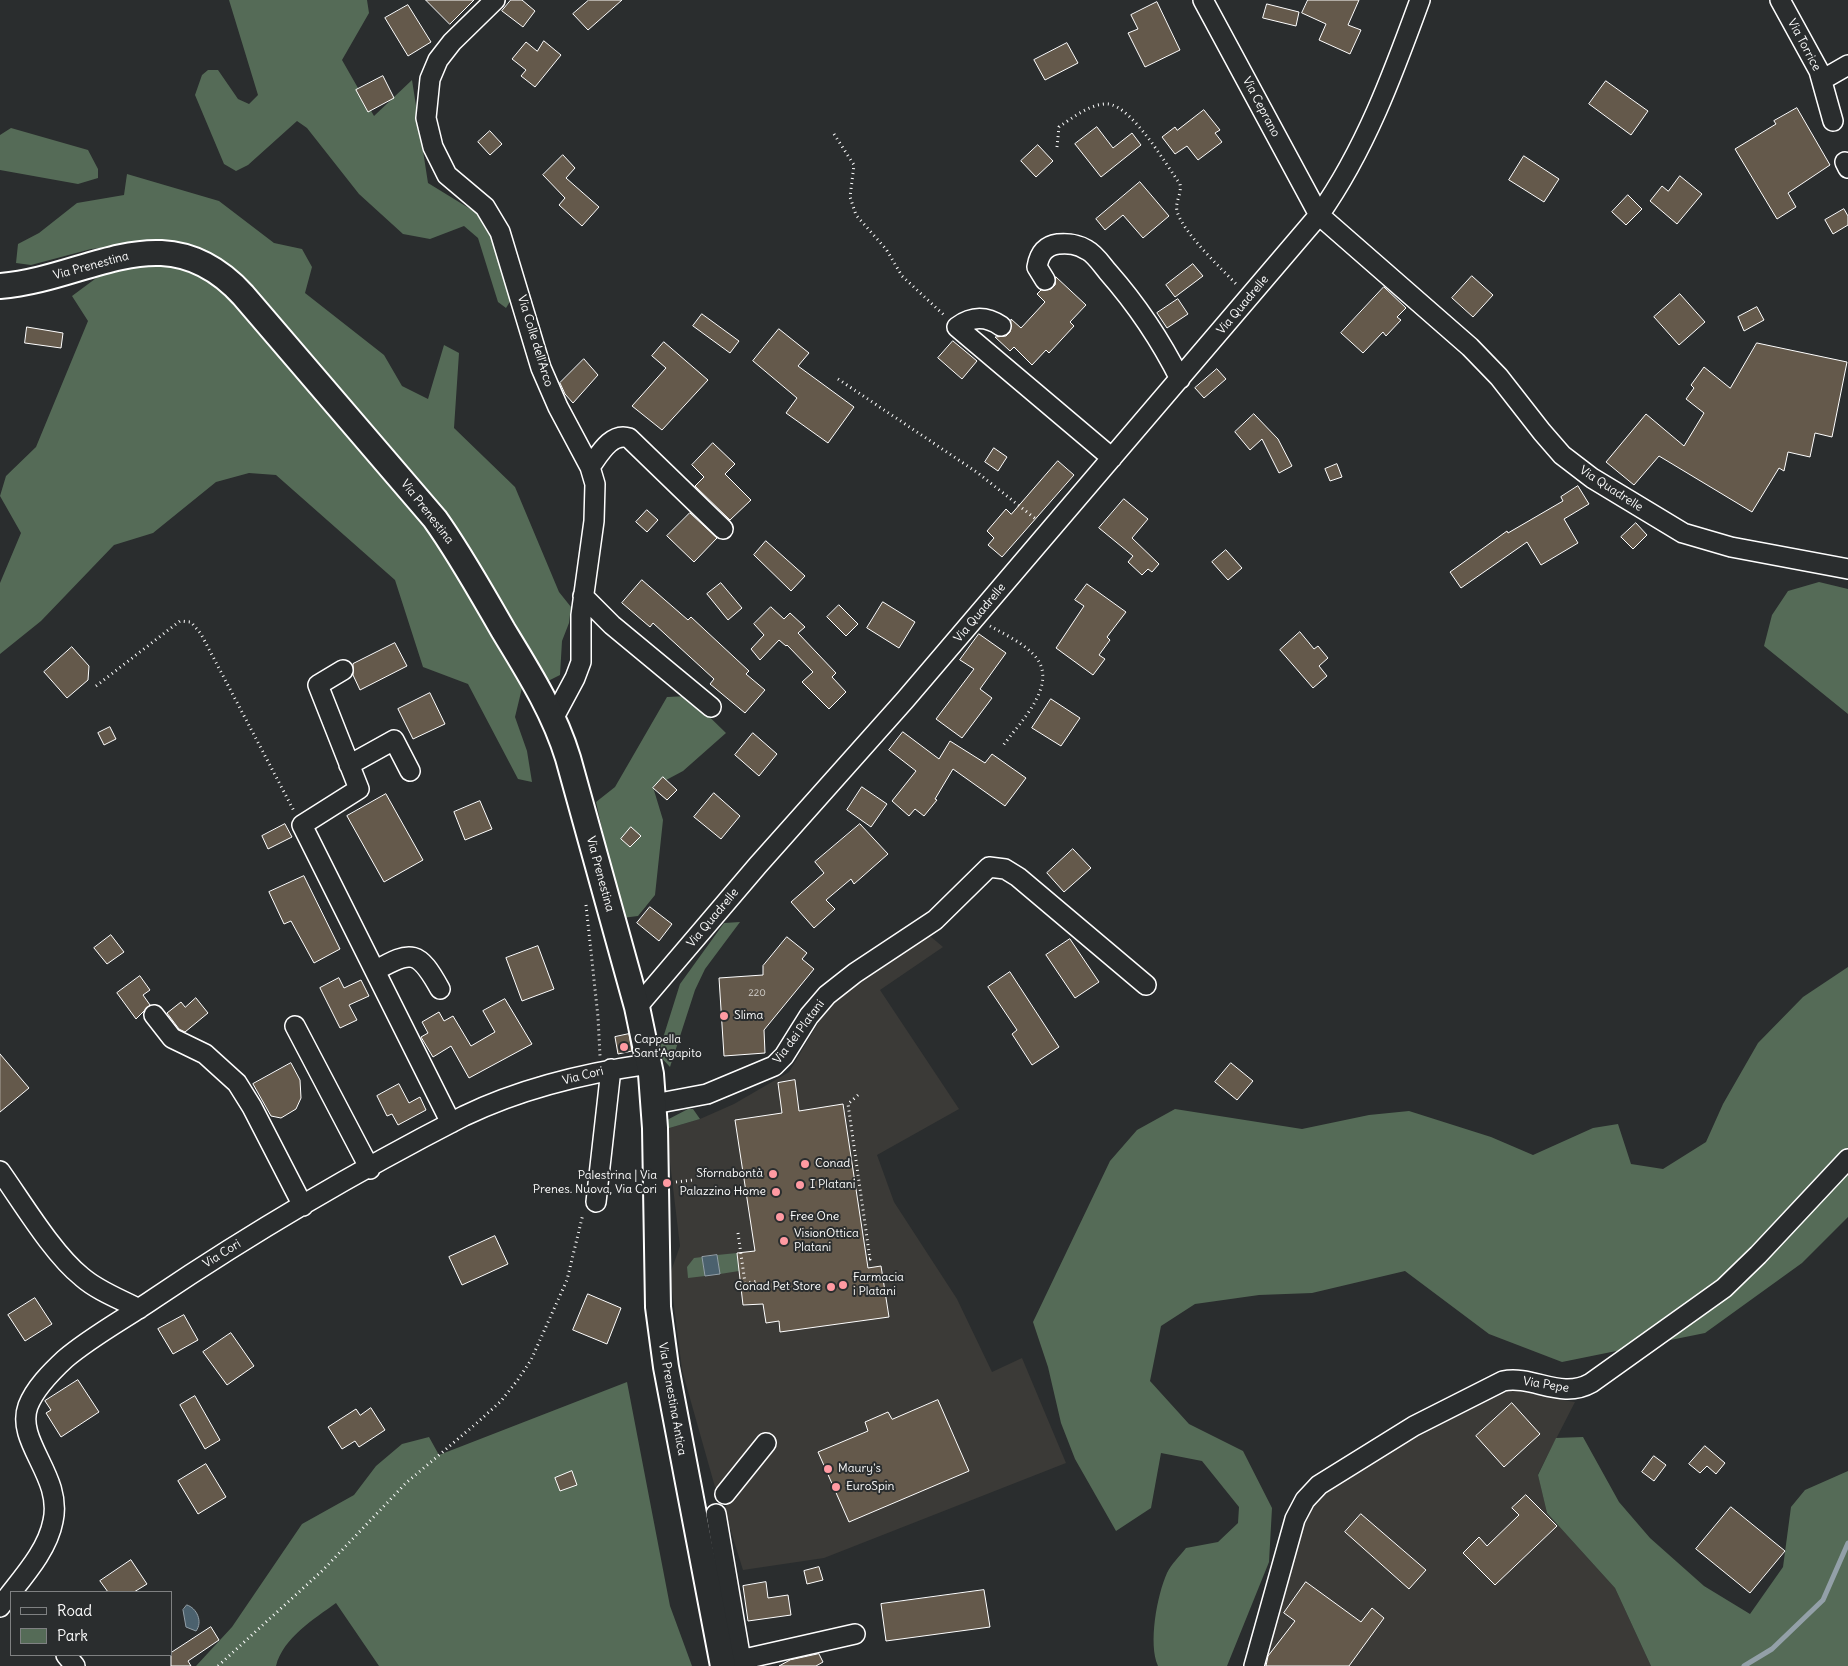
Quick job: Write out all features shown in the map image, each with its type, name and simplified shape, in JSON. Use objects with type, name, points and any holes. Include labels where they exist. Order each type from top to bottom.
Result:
[{"type":"main road","name":"Via Prenestina","points":[[0,286],[46,278],[126,255],[152,253],[179,256],[213,270],[228,279],[435,519],[535,683],[553,719],[568,758],[637,1008],[649,1064]]},
{"type":"main road","name":"Via Prenestina Antica","points":[[649,1064],[655,1128],[656,1266],[659,1321],[668,1377],[723,1562],[735,1664]]},
{"type":"street","name":"Via Colle dell'Arco","points":[[495,0],[448,46],[434,66],[426,102],[430,136],[435,153],[447,175],[462,190],[481,202],[496,223],[506,248],[533,344],[548,385],[590,467],[595,484],[596,500],[583,596],[581,662],[575,678],[553,719]]},
{"type":"street","name":"Via Ceprano","points":[[1203,0],[1319,215]]},
{"type":"street","name":"Via Quadrelle","points":[[637,1008],[976,617],[1319,215],[1343,178],[1361,143],[1393,73],[1420,0]]},
{"type":"street","name":"Via Torrice","points":[[1780,0],[1822,80],[1833,121]]},
{"type":"street","points":[[1822,80],[1848,65]]},
{"type":"street","name":"Via Quadrelle","points":[[1319,215],[1470,347],[1499,377],[1548,440],[1562,455],[1592,478],[1683,533],[1731,547],[1848,569]]},
{"type":"street","points":[[1045,280],[1037,267],[1039,258],[1044,250],[1053,245],[1071,243],[1089,250],[1136,305],[1165,348],[1180,379]]},
{"type":"street","points":[[1001,326],[987,318],[974,318],[957,327],[1112,458]]},
{"type":"street","points":[[590,467],[612,440],[628,438],[723,529]]},
{"type":"street","points":[[583,596],[612,625],[711,707]]},
{"type":"street","points":[[343,670],[318,685],[359,790],[302,824],[451,1123]]},
{"type":"street","points":[[349,766],[394,740],[410,772]]},
{"type":"street","name":"Via dei Platani","points":[[654,1104],[707,1094],[774,1066],[784,1056],[814,1010],[827,995],[855,973],[927,926],[950,906],[984,870],[994,866],[1005,869],[1025,882],[1146,985]]},
{"type":"street","points":[[375,971],[400,957],[409,956],[426,966],[440,989]]},
{"type":"street","points":[[154,1016],[172,1038],[205,1054],[236,1083],[252,1106],[304,1206]]},
{"type":"street","points":[[295,1026],[370,1169]]},
{"type":"street","name":"Via Cori","points":[[17,1590],[48,1537],[55,1505],[51,1483],[27,1430],[26,1418],[31,1400],[48,1376],[66,1358],[215,1258],[451,1123],[509,1097],[606,1070],[649,1064]]},
{"type":"street","points":[[590,1204],[606,1070]]},
{"type":"street","name":"Via Pepe","points":[[1254,1666],[1295,1518],[1305,1500],[1319,1485],[1414,1426],[1503,1381],[1517,1380],[1570,1390],[1584,1387],[1591,1383],[1724,1288],[1758,1255],[1848,1159]]},
{"type":"street","points":[[0,1171],[75,1272],[88,1282],[139,1309]]},
{"type":"street","points":[[725,1494],[766,1443]]},
{"type":"street","name":"Via Prenestina Antica","points":[[716,1514],[723,1562]]},
{"type":"street","name":"Via Cori","points":[[0,1607],[10,1597]]},
{"type":"street","points":[[735,1664],[855,1634]]},
{"type":"street","points":[[67,1656],[75,1666]]},
{"type":"path","points":[[1057,147],[1059,127],[1074,117],[1092,108],[1109,104],[1122,111],[1142,129],[1180,184],[1182,191],[1177,204],[1177,211],[1193,237],[1248,298]]},
{"type":"path","points":[[834,134],[854,165],[850,197],[856,215],[886,249],[902,276],[957,327]]},
{"type":"path","points":[[838,379],[978,473],[1049,531]]},
{"type":"path","points":[[976,617],[1031,652],[1039,662],[1043,673],[1042,685],[1035,702],[1002,747]]},
{"type":"path","points":[[96,686],[180,622],[191,622],[201,634],[302,824]]},
{"type":"path","points":[[585,895],[598,1017],[606,1070]]},
{"type":"path","points":[[858,1096],[848,1104],[870,1259],[866,1259]]},
{"type":"path","points":[[672,1183],[693,1180]]},
{"type":"path","points":[[218,1666],[323,1570],[406,1483],[501,1401],[532,1360],[567,1280],[590,1204]]},
{"type":"path","points":[[738,1233],[745,1283],[759,1281]]},
{"type":"shaded area","points":[[930,936],[943,947],[880,990],[959,1109],[877,1155],[894,1202],[957,1299],[992,1372],[1022,1358],[1066,1463],[824,1558],[743,1570],[724,1509],[732,1498],[715,1487],[682,1370],[670,1274],[680,1246],[666,1129],[700,1119],[734,1104],[789,1072],[834,996],[920,938]]},
{"type":"shaded area","points":[[1516,1389],[1544,1397],[1575,1402],[1538,1474],[1547,1513],[1615,1588],[1651,1666],[1259,1666],[1301,1515],[1338,1479],[1498,1390]]},
{"type":"green space","points":[[229,0],[367,0],[369,13],[342,60],[374,116],[412,80],[428,183],[485,218],[495,243],[511,300],[506,308],[498,302],[478,238],[464,226],[430,239],[403,234],[359,194],[307,128],[297,121],[248,165],[236,171],[224,164],[195,95],[202,75],[208,70],[218,70],[238,99],[249,104],[258,95]]},
{"type":"green space","points":[[11,128],[88,150],[98,169],[98,178],[78,184],[0,170],[0,135]]},
{"type":"green space","points":[[127,174],[219,201],[274,243],[302,249],[312,267],[305,293],[384,355],[402,386],[428,399],[444,345],[459,353],[454,428],[515,487],[559,592],[571,607],[569,623],[562,641],[560,675],[544,683],[253,293],[158,242],[91,249],[31,265],[16,263],[18,244],[39,233],[77,203],[124,195]]},
{"type":"green space","points":[[156,259],[185,261],[231,289],[431,524],[499,633],[522,688],[515,717],[527,751],[532,782],[518,779],[468,684],[423,667],[395,580],[276,475],[249,473],[216,482],[153,533],[114,545],[41,621],[0,654],[0,583],[21,533],[0,496],[6,476],[36,447],[88,321],[72,296],[99,276]]},
{"type":"green space","points":[[1819,582],[1848,589],[1848,714],[1764,646],[1772,615],[1788,591]]},
{"type":"green space","points":[[688,696],[726,733],[683,771],[653,787],[663,820],[655,895],[638,916],[622,918],[596,802],[615,787],[667,697]]},
{"type":"green space","points":[[740,922],[705,969],[695,990],[670,1067],[658,1054],[680,984],[724,923]]},
{"type":"green space","points":[[1848,967],[1848,1217],[1802,1263],[1705,1333],[1562,1362],[1489,1334],[1405,1271],[1312,1293],[1259,1295],[1195,1304],[1161,1326],[1150,1381],[1189,1424],[1243,1451],[1272,1508],[1269,1562],[1227,1666],[1158,1666],[1154,1645],[1155,1620],[1163,1582],[1167,1573],[1186,1548],[1218,1542],[1238,1523],[1239,1507],[1202,1461],[1161,1453],[1151,1508],[1116,1531],[1075,1459],[1061,1423],[1048,1367],[1033,1322],[1110,1161],[1137,1130],[1175,1109],[1302,1129],[1369,1115],[1409,1111],[1491,1137],[1533,1155],[1593,1128],[1618,1124],[1631,1164],[1663,1169],[1706,1142],[1723,1104],[1758,1043],[1803,997]]},
{"type":"green space","points":[[688,1109],[693,1109],[700,1119],[666,1129],[665,1121]]},
{"type":"green space","points":[[737,1253],[739,1271],[720,1274],[717,1255]]},
{"type":"green space","points":[[702,1257],[705,1276],[688,1278],[687,1267],[694,1258]]},
{"type":"green space","points":[[627,1382],[670,1606],[692,1666],[379,1666],[336,1603],[292,1638],[285,1647],[276,1666],[196,1666],[232,1627],[302,1524],[354,1495],[376,1466],[402,1444],[429,1437],[439,1455]]},
{"type":"green space","points":[[1583,1437],[1619,1502],[1650,1538],[1704,1586],[1750,1614],[1783,1567],[1791,1507],[1805,1490],[1848,1471],[1848,1666],[1651,1666],[1615,1588],[1547,1513],[1538,1475],[1556,1438]]},
{"type":"water","points":[[717,1255],[720,1274],[705,1276],[702,1257]]},
{"type":"water","points":[[187,1605],[194,1609],[198,1616],[199,1624],[196,1631],[186,1627],[183,1610]]},
{"type":"building","points":[[426,0],[474,0],[450,24]]},
{"type":"building","points":[[511,0],[522,0],[535,11],[523,27],[502,11]]},
{"type":"building","points":[[589,0],[622,0],[588,30],[573,14]]},
{"type":"building","points":[[1308,0],[1359,0],[1348,25],[1361,30],[1350,54],[1319,40],[1326,24],[1302,13]]},
{"type":"building","points":[[1157,2],[1180,50],[1145,67],[1128,33],[1138,29],[1131,15]]},
{"type":"building","points":[[1267,4],[1299,12],[1296,26],[1263,18]]},
{"type":"building","points":[[408,5],[431,42],[408,56],[385,18]]},
{"type":"building","points":[[544,41],[561,55],[535,87],[521,76],[526,70],[512,59],[526,42],[537,51]]},
{"type":"building","points":[[1067,43],[1078,63],[1045,80],[1034,60]]},
{"type":"building","points":[[383,76],[394,98],[368,112],[356,90]]},
{"type":"building","points":[[1606,81],[1648,111],[1631,135],[1589,104]]},
{"type":"building","points":[[1797,108],[1830,165],[1788,193],[1796,207],[1777,219],[1735,149],[1776,124],[1774,121]]},
{"type":"building","points":[[1204,110],[1220,130],[1215,133],[1222,142],[1198,160],[1187,146],[1175,154],[1162,137],[1175,127],[1177,130]]},
{"type":"building","points":[[1097,127],[1113,148],[1132,133],[1141,145],[1101,177],[1075,144]]},
{"type":"building","points":[[490,131],[502,144],[490,155],[478,142]]},
{"type":"building","points":[[1038,145],[1053,161],[1036,177],[1021,161]]},
{"type":"building","points":[[563,155],[575,168],[566,178],[599,207],[582,226],[559,205],[565,198],[543,175]]},
{"type":"building","points":[[1524,156],[1559,179],[1544,202],[1509,180]]},
{"type":"building","points":[[1680,176],[1702,194],[1677,224],[1650,201],[1662,186],[1668,191]]},
{"type":"building","points":[[1140,182],[1169,216],[1143,238],[1123,215],[1105,230],[1096,219]]},
{"type":"building","points":[[1628,195],[1642,209],[1626,225],[1612,212]]},
{"type":"building","points":[[1844,209],[1848,216],[1848,225],[1833,234],[1825,220]]},
{"type":"building","points":[[1193,264],[1203,276],[1175,297],[1166,285]]},
{"type":"building","points":[[1472,276],[1493,295],[1473,317],[1452,298]]},
{"type":"building","points":[[1056,277],[1086,305],[1070,322],[1074,326],[1049,353],[1046,350],[1032,365],[1014,347],[1010,351],[995,337],[1006,336],[1010,332],[1011,319],[1021,328],[1045,302],[1037,294],[1041,290],[1051,289],[1055,285]]},
{"type":"building","points":[[1384,287],[1406,308],[1397,317],[1401,320],[1386,336],[1383,332],[1363,353],[1341,333]]},
{"type":"building","points":[[1680,294],[1705,322],[1679,345],[1654,317]]},
{"type":"building","points":[[1178,299],[1188,314],[1167,328],[1157,313]]},
{"type":"building","points":[[1757,307],[1764,320],[1744,331],[1738,317]]},
{"type":"building","points":[[702,314],[739,341],[730,353],[693,326]]},
{"type":"building","points":[[27,327],[63,333],[61,348],[25,343]]},
{"type":"building","points":[[779,329],[809,353],[798,366],[854,407],[828,443],[786,413],[797,398],[753,361]]},
{"type":"building","points":[[953,341],[977,361],[962,379],[938,358]]},
{"type":"building","points":[[664,342],[708,380],[662,430],[632,406],[666,368],[652,356]]},
{"type":"building","points":[[1757,343],[1847,362],[1832,437],[1815,433],[1810,457],[1788,452],[1784,471],[1779,468],[1752,512],[1659,456],[1634,485],[1606,462],[1646,414],[1684,446],[1704,413],[1686,399],[1694,388],[1691,385],[1704,367],[1730,388]]},
{"type":"building","points":[[584,359],[598,375],[573,403],[565,394],[560,383]]},
{"type":"building","points":[[1217,369],[1226,379],[1204,398],[1195,388]]},
{"type":"building","points":[[1254,414],[1278,439],[1292,466],[1279,473],[1262,439],[1250,450],[1235,432]]},
{"type":"building","points":[[713,443],[735,464],[725,474],[751,500],[730,520],[695,486],[704,477],[692,465]]},
{"type":"building","points":[[994,448],[1007,457],[998,471],[985,462]]},
{"type":"building","points":[[1058,461],[1074,475],[1002,557],[988,545],[994,538],[987,531],[1006,509],[1011,514]]},
{"type":"building","points":[[1337,464],[1342,477],[1330,481],[1325,469]]},
{"type":"building","points":[[1578,486],[1589,504],[1564,519],[1578,543],[1541,565],[1527,542],[1461,588],[1450,572],[1507,531],[1508,533],[1563,501],[1561,497]]},
{"type":"building","points":[[1124,499],[1148,519],[1132,538],[1159,564],[1152,572],[1148,569],[1142,575],[1128,562],[1133,556],[1099,528]]},
{"type":"building","points":[[647,510],[658,520],[647,532],[636,522]]},
{"type":"building","points":[[690,513],[717,538],[694,562],[667,536]]},
{"type":"building","points":[[1636,523],[1647,535],[1633,549],[1621,537]]},
{"type":"building","points":[[766,541],[805,576],[791,591],[754,555]]},
{"type":"building","points":[[1226,550],[1242,568],[1228,580],[1212,562]]},
{"type":"building","points":[[642,580],[688,620],[691,617],[749,671],[746,674],[765,690],[745,713],[710,684],[714,679],[653,623],[650,627],[622,603]]},
{"type":"building","points":[[721,583],[742,608],[728,620],[707,594]]},
{"type":"building","points":[[1087,584],[1126,612],[1107,637],[1110,640],[1099,655],[1105,659],[1093,675],[1056,648],[1084,606],[1075,600]]},
{"type":"building","points":[[883,602],[915,622],[899,648],[867,628]]},
{"type":"building","points":[[839,605],[858,624],[846,636],[827,617]]},
{"type":"building","points":[[771,607],[784,619],[790,613],[805,627],[798,633],[836,673],[832,677],[846,692],[829,709],[802,682],[813,672],[787,645],[779,640],[760,660],[751,649],[764,635],[754,624]]},
{"type":"building","points":[[1300,632],[1314,649],[1318,646],[1328,658],[1319,666],[1327,676],[1313,688],[1280,650]]},
{"type":"building","points":[[979,634],[1006,653],[980,689],[992,698],[962,738],[936,719],[974,669],[960,660]]},
{"type":"building","points":[[395,643],[407,666],[360,690],[353,675],[353,664]]},
{"type":"building","points":[[72,647],[89,666],[88,680],[67,698],[44,672]]},
{"type":"building","points":[[430,693],[445,724],[413,739],[398,709]]},
{"type":"building","points":[[1051,699],[1080,718],[1061,746],[1032,728]]},
{"type":"building","points":[[110,727],[116,739],[104,745],[98,733]]},
{"type":"building","points":[[903,732],[939,759],[950,741],[985,763],[992,754],[1026,778],[1005,806],[953,769],[935,799],[937,800],[924,816],[915,809],[909,816],[892,801],[916,771],[889,750]]},
{"type":"building","points":[[753,733],[777,754],[759,776],[735,755]]},
{"type":"building","points":[[663,777],[677,790],[667,800],[653,788]]},
{"type":"building","points":[[862,787],[887,804],[871,827],[847,810]]},
{"type":"building","points":[[714,793],[740,816],[721,839],[694,817]]},
{"type":"building","points":[[386,794],[423,860],[384,882],[347,816]]},
{"type":"building","points":[[480,801],[492,829],[465,840],[454,812]]},
{"type":"building","points":[[285,824],[292,837],[268,849],[262,836]]},
{"type":"building","points":[[860,824],[888,854],[854,884],[851,879],[826,900],[835,909],[814,928],[791,902],[824,873],[815,862]]},
{"type":"building","points":[[631,827],[641,836],[630,847],[621,839]]},
{"type":"building","points":[[1073,849],[1091,868],[1064,892],[1047,873]]},
{"type":"building","points":[[304,876],[340,949],[314,963],[291,921],[284,924],[269,892]]},
{"type":"building","points":[[650,907],[672,924],[659,941],[637,923]]},
{"type":"building","points":[[111,935],[124,952],[107,964],[94,948]]},
{"type":"building","points":[[787,937],[807,953],[802,959],[814,969],[764,1030],[765,1053],[724,1056],[719,978],[763,975],[763,966]]},
{"type":"building","points":[[1070,939],[1099,982],[1075,998],[1046,955]]},
{"type":"building","points":[[538,946],[554,989],[522,1001],[506,958]]},
{"type":"building","points":[[1010,972],[1059,1047],[1032,1065],[1012,1034],[1017,1030],[988,987]]},
{"type":"building","points":[[140,976],[150,990],[143,995],[150,1005],[136,1019],[117,993]]},
{"type":"building","points":[[339,978],[344,988],[361,980],[369,996],[349,1005],[357,1020],[340,1028],[320,988]]},
{"type":"building","points":[[196,998],[208,1013],[185,1032],[179,1029],[167,1013],[181,1002],[185,1007]]},
{"type":"building","points":[[505,999],[532,1044],[469,1078],[451,1046],[433,1057],[421,1037],[428,1033],[422,1022],[439,1012],[444,1021],[453,1016],[471,1046],[495,1032],[483,1011]]},
{"type":"building","name":"Cappella Sant'Agapito","points":[[629,1034],[632,1051],[618,1054],[615,1037]]},
{"type":"building","points":[[0,1054],[29,1088],[0,1112]]},
{"type":"building","points":[[291,1063],[300,1080],[301,1098],[296,1109],[281,1118],[271,1116],[253,1084]]},
{"type":"building","points":[[1231,1063],[1253,1081],[1237,1100],[1215,1082]]},
{"type":"building","name":"I Platani","points":[[795,1080],[799,1111],[843,1104],[868,1268],[881,1266],[889,1317],[780,1332],[779,1321],[766,1323],[763,1304],[743,1305],[737,1253],[755,1251],[735,1120],[782,1113],[778,1083]]},
{"type":"building","points":[[399,1084],[409,1103],[420,1097],[426,1110],[398,1125],[392,1114],[387,1116],[377,1096]]},
{"type":"building","points":[[495,1236],[508,1264],[462,1285],[449,1257]]},
{"type":"building","points":[[588,1294],[621,1308],[607,1344],[573,1330]]},
{"type":"building","points":[[35,1298],[52,1324],[25,1341],[8,1315]]},
{"type":"building","points":[[184,1315],[198,1340],[173,1354],[158,1329]]},
{"type":"building","points":[[231,1333],[254,1366],[227,1385],[203,1352]]},
{"type":"building","points":[[78,1380],[99,1412],[61,1437],[46,1413],[51,1410],[45,1401]]},
{"type":"building","points":[[195,1396],[220,1440],[205,1449],[180,1405]]},
{"type":"building","points":[[938,1400],[969,1471],[849,1522],[818,1452],[868,1431],[865,1422],[888,1412],[892,1419]]},
{"type":"building","points":[[1512,1403],[1540,1434],[1504,1467],[1476,1436]]},
{"type":"building","points":[[371,1408],[385,1430],[359,1447],[355,1441],[342,1449],[328,1427],[356,1409],[360,1415]]},
{"type":"building","points":[[1705,1446],[1725,1463],[1716,1474],[1707,1466],[1700,1473],[1689,1464]]},
{"type":"building","points":[[1654,1456],[1666,1465],[1654,1481],[1642,1472]]},
{"type":"building","points":[[206,1464],[226,1497],[198,1514],[178,1481]]},
{"type":"building","points":[[572,1471],[577,1485],[560,1491],[555,1478]]},
{"type":"building","points":[[1526,1495],[1557,1526],[1495,1585],[1463,1553],[1479,1537],[1487,1546],[1519,1515],[1512,1508]]},
{"type":"building","points":[[1731,1507],[1785,1551],[1750,1593],[1696,1549]]},
{"type":"building","points":[[1361,1514],[1426,1570],[1409,1589],[1345,1532]]},
{"type":"building","points":[[131,1560],[147,1584],[136,1591],[107,1591],[100,1581]]},
{"type":"building","points":[[819,1567],[823,1580],[807,1584],[804,1571]]},
{"type":"building","points":[[766,1582],[768,1598],[788,1595],[791,1615],[748,1621],[743,1586]]},
{"type":"building","points":[[1306,1582],[1361,1622],[1372,1608],[1384,1618],[1349,1666],[1266,1666],[1268,1656],[1295,1621],[1284,1613]]},
{"type":"building","points":[[984,1590],[990,1627],[886,1641],[881,1604]]},
{"type":"building","points":[[211,1627],[219,1640],[188,1661],[191,1666],[171,1666],[172,1652]]},
{"type":"building","points":[[819,1654],[823,1662],[816,1666],[779,1666],[790,1660]]},
{"type":"waterway","points":[[1744,1666],[1772,1649],[1823,1600],[1848,1543]]},
{"type":"place","name":"Slima","points":[[724,1016]]},
{"type":"place","name":"Cappella Sant'Agapito","points":[[624,1047]]},
{"type":"place","name":"Conad","points":[[805,1164]]},
{"type":"place","name":"Sfornabontà","points":[[773,1174]]},
{"type":"place","name":"Palestrina | Via Prenes. Nuova, Via Cori","points":[[667,1183]]},
{"type":"place","name":"I Platani","points":[[800,1185]]},
{"type":"place","name":"Palazzino Home","points":[[776,1192]]},
{"type":"place","name":"Free One","points":[[780,1217]]},
{"type":"place","name":"VisionOttica Platani","points":[[784,1241]]},
{"type":"place","name":"Farmacia i Platani","points":[[843,1285]]},
{"type":"place","name":"Conad Pet Store","points":[[831,1287]]},
{"type":"place","name":"Maury's","points":[[828,1469]]},
{"type":"place","name":"EuroSpin","points":[[836,1487]]}]
